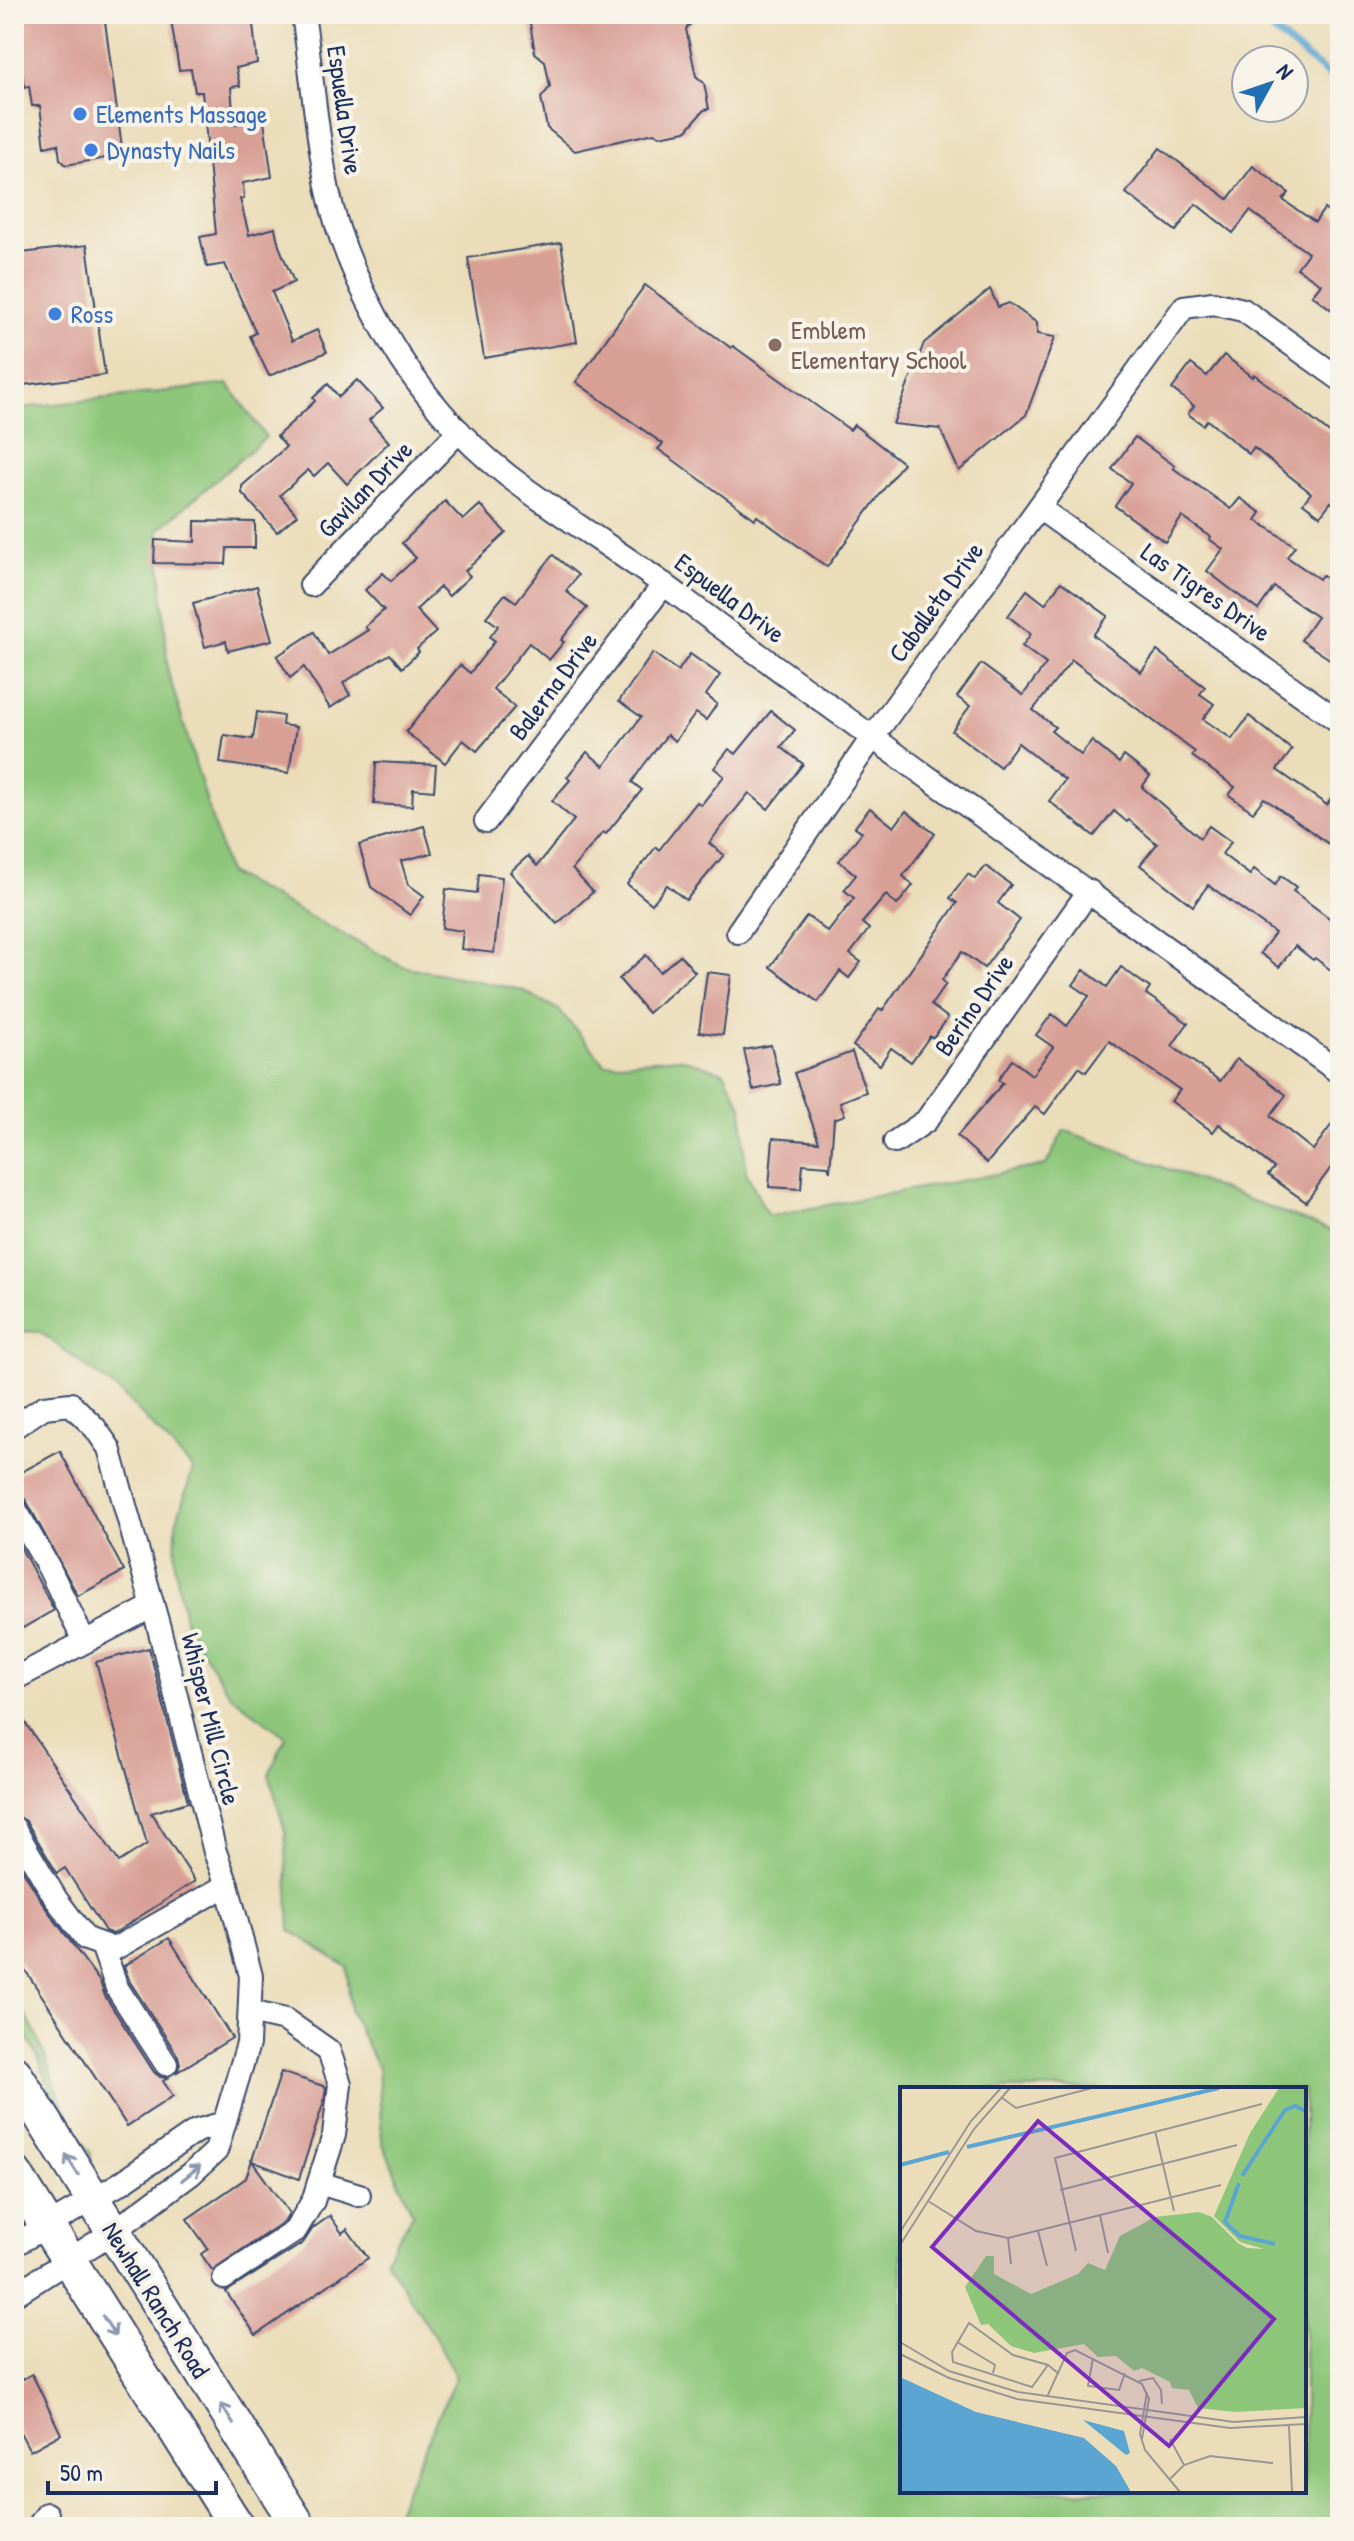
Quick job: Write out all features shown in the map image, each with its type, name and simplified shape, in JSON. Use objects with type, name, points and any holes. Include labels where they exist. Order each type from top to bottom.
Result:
[{"type":"main road","name":"Newhall Ranch Road","points":[[14,2073],[299,2527]]},
{"type":"main road","name":"Newhall Ranch Road","points":[[14,2173],[237,2527]]},
{"type":"street","name":"Espuella Drive","points":[[303,14],[328,192],[344,245],[365,296],[392,344],[423,389],[459,431],[506,474],[664,584],[872,738],[1340,1073]]},
{"type":"street","name":"Caballeta Drive","points":[[738,932],[872,738],[1184,307],[1213,303],[1243,310],[1340,379]]},
{"type":"street","name":"Gavilan Drive","points":[[311,585],[459,431]]},
{"type":"street","name":"Las Tigres Drive","points":[[1039,508],[1340,722]]},
{"type":"street","name":"Balerna Drive","points":[[486,821],[664,584]]},
{"type":"street","name":"Berino Drive","points":[[895,1142],[926,1121],[1089,891]]},
{"type":"street","name":"Whisper Mill Circle","points":[[14,1427],[44,1407],[71,1404],[95,1428],[109,1448],[153,1606],[215,1852],[251,1976],[248,2044],[216,2151],[191,2174],[113,2232],[14,2295]]},
{"type":"street","points":[[14,1507],[49,1568],[84,1641]]},
{"type":"street","points":[[14,1679],[153,1606]]},
{"type":"street","points":[[14,1828],[56,1899],[86,1939],[114,1949],[227,1885]]},
{"type":"street","points":[[102,1945],[117,1988],[166,2064]]},
{"type":"street","points":[[224,2278],[295,2231],[313,2201],[334,2135],[340,2084],[329,2051],[285,2020],[250,2012]]},
{"type":"street","points":[[14,2245],[93,2200],[196,2131],[224,2123]]},
{"type":"street","points":[[319,2183],[359,2195]]},
{"type":"green space","points":[[228,384],[266,437],[158,530],[168,672],[228,873],[402,966],[522,990],[559,1010],[605,1064],[679,1058],[724,1072],[742,1106],[746,1172],[768,1216],[1046,1165],[1064,1130],[1340,1234],[1340,2527],[389,2527],[456,2377],[433,2334],[385,2259],[413,2214],[382,2142],[378,2068],[350,2011],[347,1967],[290,1930],[285,1831],[269,1774],[286,1737],[230,1695],[186,1625],[175,1567],[176,1523],[193,1469],[121,1393],[40,1332],[14,1331],[14,409]]},
{"type":"green space","points":[[24,2012],[36,2034],[69,2119],[91,2153],[91,2159],[51,2092],[39,2059],[16,2017]]},
{"type":"building","points":[[14,14],[104,14],[123,155],[66,165],[60,159],[58,144],[45,147],[40,106],[32,106],[29,86],[24,87]]},
{"type":"building","points":[[170,14],[252,14],[257,63],[236,68],[240,86],[231,87],[234,124],[264,121],[272,177],[243,183],[244,199],[240,199],[249,235],[275,228],[294,282],[272,292],[292,341],[317,330],[327,352],[269,376],[250,336],[256,333],[225,264],[207,267],[200,237],[216,234],[202,92],[195,92],[191,69],[179,70]]},
{"type":"building","points":[[537,14],[699,14],[686,29],[696,76],[704,83],[709,109],[704,110],[686,131],[659,136],[654,133],[575,151],[547,128],[541,98],[550,87],[545,61],[535,53],[530,23]]},
{"type":"building","points":[[1160,148],[1228,199],[1253,166],[1289,193],[1283,200],[1315,222],[1324,209],[1340,221],[1340,316],[1312,295],[1321,284],[1297,268],[1308,253],[1250,211],[1233,233],[1196,204],[1176,231],[1126,193]]},
{"type":"building","points":[[561,243],[577,342],[484,358],[468,258]]},
{"type":"building","name":"Ross","points":[[87,245],[105,375],[14,386],[14,254]]},
{"type":"building","points":[[645,285],[850,430],[854,425],[903,463],[827,567],[658,449],[663,444],[576,382]]},
{"type":"building","points":[[990,289],[998,307],[1009,303],[1037,323],[1037,334],[1055,337],[1026,415],[959,471],[940,429],[893,424],[924,343]]},
{"type":"building","points":[[1224,355],[1253,377],[1254,374],[1340,441],[1340,509],[1331,502],[1320,516],[1303,503],[1311,493],[1254,448],[1249,454],[1207,420],[1203,425],[1188,414],[1194,406],[1172,389],[1191,364],[1207,376]]},
{"type":"building","points":[[357,380],[383,408],[369,420],[389,442],[347,484],[328,463],[314,476],[308,470],[280,495],[297,515],[277,532],[242,493],[242,486],[286,447],[277,436],[315,401],[313,398],[328,384],[339,397]]},
{"type":"building","points":[[1135,437],[1231,509],[1240,498],[1261,513],[1256,520],[1295,546],[1287,557],[1319,579],[1322,575],[1340,587],[1340,666],[1301,640],[1317,617],[1274,587],[1258,610],[1207,571],[1223,549],[1209,539],[1211,537],[1182,517],[1165,542],[1115,506],[1131,483],[1112,469]]},
{"type":"building","points":[[445,501],[463,520],[480,505],[506,533],[465,571],[470,576],[449,596],[440,587],[416,610],[436,632],[417,649],[419,652],[402,668],[390,654],[343,683],[350,695],[330,708],[304,667],[290,678],[277,656],[314,632],[328,655],[368,630],[365,627],[384,610],[365,590],[383,573],[391,581],[416,558],[402,543]]},
{"type":"building","points":[[195,521],[255,522],[255,548],[227,548],[226,564],[154,563],[155,540],[195,542]]},
{"type":"building","points":[[553,555],[578,575],[566,591],[587,608],[549,660],[529,643],[493,689],[515,707],[477,751],[463,740],[445,763],[406,732],[460,665],[470,673],[495,641],[490,637],[498,626],[486,617],[505,594],[516,602]]},
{"type":"building","points":[[1061,582],[1108,616],[1093,635],[1141,672],[1157,651],[1205,687],[1200,694],[1214,704],[1203,719],[1232,739],[1249,716],[1292,750],[1277,770],[1327,805],[1340,786],[1340,852],[1264,798],[1253,812],[1229,795],[1235,787],[1192,756],[1195,752],[1072,660],[1033,710],[1055,727],[1051,731],[1081,755],[1092,741],[1119,763],[1124,756],[1150,776],[1142,787],[1200,838],[1209,826],[1231,842],[1222,854],[1250,875],[1254,869],[1275,885],[1281,876],[1296,887],[1293,891],[1340,926],[1340,977],[1295,946],[1279,967],[1260,953],[1275,933],[1208,885],[1193,906],[1140,865],[1157,844],[1114,811],[1094,836],[1049,801],[1065,780],[1018,743],[1000,767],[952,731],[970,706],[957,697],[981,664],[1023,695],[1046,664],[1022,646],[1031,634],[1008,616],[1027,590],[1045,604]]},
{"type":"building","points":[[257,586],[272,640],[228,651],[226,641],[205,647],[193,603]]},
{"type":"building","points":[[653,653],[678,671],[690,654],[720,675],[706,695],[717,704],[706,720],[696,713],[675,741],[667,735],[643,766],[632,782],[642,790],[572,869],[593,892],[557,924],[510,872],[528,856],[537,866],[574,820],[552,801],[570,780],[567,777],[587,752],[604,766],[641,717],[619,701]]},
{"type":"building","points":[[771,711],[795,730],[781,747],[803,764],[768,809],[749,793],[709,843],[724,855],[686,900],[667,885],[652,904],[627,884],[656,847],[659,850],[697,802],[701,805],[724,776],[714,768],[729,749],[736,754]]},
{"type":"building","points":[[257,712],[283,716],[282,725],[296,727],[289,773],[220,763],[224,735],[253,739]]},
{"type":"building","points":[[376,762],[436,765],[434,791],[413,789],[412,806],[374,804]]},
{"type":"building","points":[[870,808],[894,827],[906,811],[935,834],[903,876],[913,885],[897,905],[886,895],[862,923],[869,929],[850,954],[861,962],[849,978],[840,971],[818,1002],[770,967],[807,916],[828,932],[854,898],[844,890],[856,875],[839,861],[862,832],[855,827]]},
{"type":"building","points":[[424,826],[432,853],[401,861],[408,884],[424,896],[410,915],[371,887],[359,845]]},
{"type":"building","points":[[986,866],[1011,885],[998,903],[1020,920],[984,968],[962,952],[942,980],[946,984],[931,1005],[948,1018],[911,1062],[891,1048],[880,1065],[853,1046],[879,1009],[882,1011],[957,903],[950,898],[968,874],[975,879]]},
{"type":"building","points":[[479,874],[502,877],[494,953],[461,949],[463,931],[442,928],[446,889],[477,893]]},
{"type":"building","points":[[646,955],[660,972],[680,955],[695,972],[648,1013],[619,979]]},
{"type":"building","points":[[1121,967],[1150,988],[1146,994],[1188,1023],[1172,1046],[1220,1081],[1237,1059],[1267,1080],[1286,1095],[1270,1116],[1313,1150],[1340,1113],[1340,1155],[1306,1202],[1268,1175],[1274,1168],[1219,1124],[1213,1132],[1171,1101],[1180,1090],[1109,1041],[1086,1072],[1079,1067],[1045,1114],[1035,1107],[987,1163],[957,1136],[1003,1083],[998,1080],[1012,1060],[1032,1075],[1053,1047],[1036,1035],[1052,1014],[1067,1026],[1089,996],[1073,985],[1084,970],[1107,987]]},
{"type":"building","points":[[707,972],[731,975],[723,1035],[699,1032]]},
{"type":"building","points":[[771,1045],[781,1084],[753,1090],[744,1050]]},
{"type":"building","points":[[852,1052],[866,1092],[840,1102],[845,1115],[834,1119],[830,1171],[828,1166],[803,1164],[801,1189],[769,1187],[773,1138],[819,1142],[794,1073]]},
{"type":"building","points":[[60,1451],[124,1571],[78,1596],[26,1500],[14,1493],[14,1476]]},
{"type":"building","points":[[14,1535],[54,1610],[14,1633]]},
{"type":"building","points":[[149,1648],[188,1802],[151,1813],[195,1881],[113,1934],[105,1931],[65,1868],[57,1873],[26,1821],[14,1814],[14,1706],[119,1862],[147,1844],[96,1662]]},
{"type":"building","points":[[14,1856],[45,1907],[100,1982],[105,1996],[154,2072],[168,2078],[163,2081],[173,2096],[127,2126],[14,1953]]},
{"type":"building","points":[[169,1938],[232,2038],[177,2072],[180,2064],[178,2056],[130,1982],[124,1966]]},
{"type":"building","points":[[281,2072],[326,2087],[299,2179],[252,2161],[289,2213],[285,2221],[212,2270],[201,2254],[208,2249],[187,2219],[246,2178]]},
{"type":"building","points":[[330,2216],[342,2233],[347,2229],[368,2258],[256,2335],[226,2292],[303,2243],[313,2228]]},
{"type":"building","points":[[32,2374],[61,2434],[30,2451],[14,2421],[14,2384]]},
{"type":"waterway","points":[[1252,14],[1340,84]]},
{"type":"place","name":"Elements Massage","points":[[80,114]]},
{"type":"place","name":"Dynasty Nails","points":[[91,150]]},
{"type":"place","name":"Ross","points":[[55,314]]},
{"type":"place","name":"Emblem Elementary School","points":[[775,345]]}]
